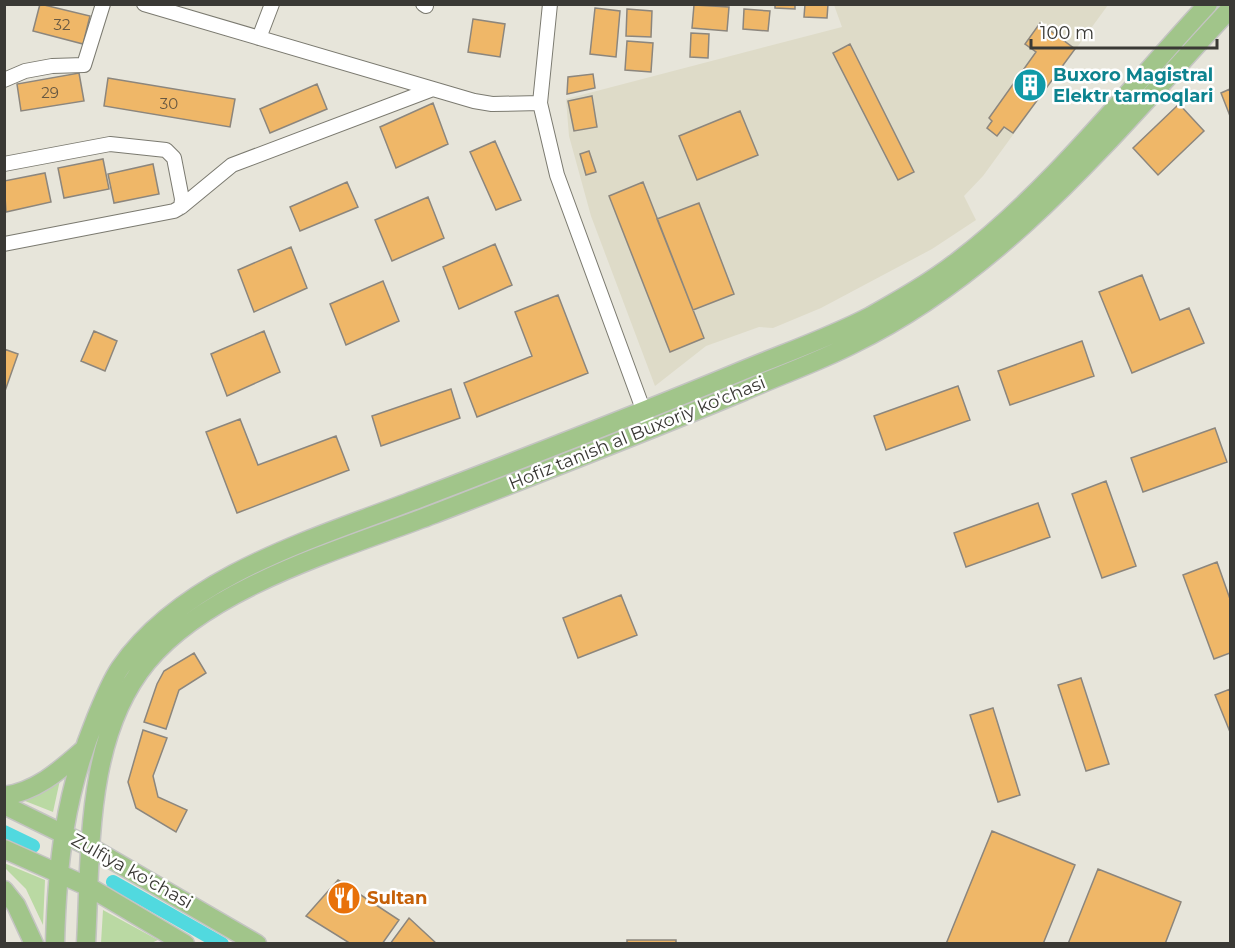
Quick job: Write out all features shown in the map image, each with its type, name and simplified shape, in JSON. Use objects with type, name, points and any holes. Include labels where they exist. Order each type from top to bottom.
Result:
[{"type":"main road","name":"Hofiz tanish al Buxoriy ko'chasi","points":[[55,944],[57,872],[63,832],[83,750],[118,671],[141,640],[196,594],[291,548],[644,411],[865,319],[912,292],[957,262],[1037,192],[1209,4]]},
{"type":"main road","name":"Hofiz tanish al Buxoriy ko'chasi","points":[[86,944],[90,847],[99,769],[122,701],[146,663],[193,620],[223,601],[297,567],[651,430],[853,344],[918,308],[1009,240],[1063,187],[1230,9]]},
{"type":"main road","points":[[4,796],[28,791],[52,776],[83,750]]},
{"type":"main road","name":"Zulfiya ko'chasi","points":[[4,805],[63,832],[257,944]]},
{"type":"main road","name":"Zulfiya ko'chasi","points":[[4,849],[89,888],[185,944]]},
{"type":"main road","points":[[4,890],[16,905],[34,944]]},
{"type":"street","points":[[4,80],[34,69],[84,65],[103,4]]},
{"type":"street","points":[[144,4],[433,89],[492,104],[540,103]]},
{"type":"street","points":[[259,38],[272,4]]},
{"type":"street","points":[[550,4],[540,103],[557,175],[651,430]]},
{"type":"street","points":[[4,244],[181,207],[232,165],[433,89]]},
{"type":"street","points":[[4,164],[110,144],[166,150],[174,158],[182,199],[181,207]]},
{"type":"shaded area","points":[[834,5],[1108,5],[983,176],[964,196],[976,220],[932,249],[821,308],[773,328],[759,327],[706,346],[655,386],[591,216],[569,136],[566,99],[842,27]]},
{"type":"green space","points":[[60,780],[53,812],[20,799],[44,792]]},
{"type":"green space","points":[[4,863],[45,880],[43,925],[26,889],[5,868]]},
{"type":"green space","points":[[103,910],[158,940],[149,944],[101,943]]},
{"type":"building","points":[[40,4],[90,16],[83,44],[33,31]]},
{"type":"building","points":[[775,4],[795,4],[795,9],[775,8]]},
{"type":"building","points":[[805,4],[828,4],[827,18],[804,17]]},
{"type":"building","points":[[694,5],[729,7],[727,31],[692,28]]},
{"type":"building","points":[[595,8],[620,11],[616,57],[590,54]]},
{"type":"building","points":[[627,9],[652,11],[651,37],[626,36]]},
{"type":"building","points":[[744,9],[770,11],[768,31],[743,29]]},
{"type":"building","points":[[473,19],[505,24],[500,57],[468,52]]},
{"type":"building","name":"Buxoro Magistral Elektr tarmoqlari","points":[[1040,23],[1075,49],[1013,133],[1004,127],[997,136],[987,128],[992,121],[989,118],[1036,52],[1025,44]]},
{"type":"building","points":[[691,33],[709,34],[708,58],[690,57]]},
{"type":"building","points":[[627,41],[653,43],[651,72],[625,70]]},
{"type":"building","points":[[850,44],[914,172],[898,180],[833,53]]},
{"type":"building","points":[[79,73],[84,101],[21,111],[17,84]]},
{"type":"building","points":[[593,74],[595,88],[567,94],[568,77]]},
{"type":"building","points":[[108,78],[235,99],[230,127],[104,106]]},
{"type":"building","points":[[317,84],[327,109],[270,133],[260,109]]},
{"type":"building","points":[[1230,89],[1230,116],[1221,93]]},
{"type":"building","points":[[592,96],[597,127],[574,131],[568,101]]},
{"type":"building","points":[[433,103],[448,144],[396,168],[380,127]]},
{"type":"building","points":[[1179,104],[1204,131],[1158,175],[1133,148]]},
{"type":"building","points":[[740,111],[758,155],[697,180],[679,136]]},
{"type":"building","points":[[495,141],[521,200],[496,210],[470,152]]},
{"type":"building","points":[[589,151],[596,172],[586,175],[580,154]]},
{"type":"building","points":[[103,159],[109,189],[64,198],[58,168]]},
{"type":"building","points":[[153,164],[159,194],[114,203],[108,174]]},
{"type":"building","points":[[45,173],[51,202],[6,212],[4,181]]},
{"type":"building","points":[[347,182],[358,207],[300,231],[290,207]]},
{"type":"building","points":[[643,182],[704,338],[670,352],[609,196]]},
{"type":"building","points":[[428,197],[444,238],[392,261],[375,220]]},
{"type":"building","points":[[699,203],[734,294],[693,310],[657,219]]},
{"type":"building","points":[[495,244],[512,285],[459,309],[443,267]]},
{"type":"building","points":[[291,247],[307,288],[254,312],[238,270]]},
{"type":"building","points":[[1142,275],[1160,320],[1189,308],[1204,343],[1132,373],[1099,292]]},
{"type":"building","points":[[383,281],[399,321],[346,345],[330,304]]},
{"type":"building","points":[[558,295],[588,373],[477,417],[464,383],[532,356],[515,312]]},
{"type":"building","points":[[94,331],[117,341],[105,371],[81,361]]},
{"type":"building","points":[[264,331],[280,372],[227,396],[211,354]]},
{"type":"building","points":[[1082,341],[1094,376],[1010,405],[998,371]]},
{"type":"building","points":[[4,349],[18,354],[5,391],[4,391]]},
{"type":"building","points":[[958,386],[970,420],[886,450],[874,416]]},
{"type":"building","points":[[451,389],[460,418],[381,446],[372,416]]},
{"type":"building","points":[[240,419],[258,465],[336,436],[349,470],[237,513],[206,432]]},
{"type":"building","points":[[1215,428],[1227,462],[1143,492],[1131,458]]},
{"type":"building","points":[[1106,481],[1136,566],[1102,578],[1072,494]]},
{"type":"building","points":[[1038,503],[1050,537],[966,567],[954,533]]},
{"type":"building","points":[[1217,562],[1230,599],[1230,653],[1214,659],[1183,575]]},
{"type":"building","points":[[621,595],[637,635],[578,658],[563,618]]},
{"type":"building","points":[[194,653],[206,673],[179,690],[166,729],[144,722],[164,671]]},
{"type":"building","points":[[1081,678],[1109,764],[1086,771],[1058,685]]},
{"type":"building","points":[[1230,689],[1230,732],[1215,695]]},
{"type":"building","points":[[993,708],[1020,795],[998,802],[970,715]]},
{"type":"building","points":[[143,730],[167,738],[153,776],[158,797],[187,810],[176,832],[136,808],[128,782]]},
{"type":"building","points":[[992,831],[1075,865],[1043,944],[946,944]]},
{"type":"building","points":[[1098,869],[1181,902],[1165,944],[1068,944]]},
{"type":"building","name":"Sultan","points":[[338,880],[399,920],[382,944],[351,944],[306,916]]},
{"type":"building","points":[[409,918],[437,944],[390,944]]},
{"type":"building","points":[[627,940],[676,940],[676,944],[627,944]]},
{"type":"waterway","points":[[4,832],[33,846]]},
{"type":"waterway","points":[[113,882],[222,944]]},
{"type":"place","name":"Buxoro Magistral Elektr tarmoqlari","points":[[1030,85]]},
{"type":"place","name":"Sultan","points":[[344,898]]}]
